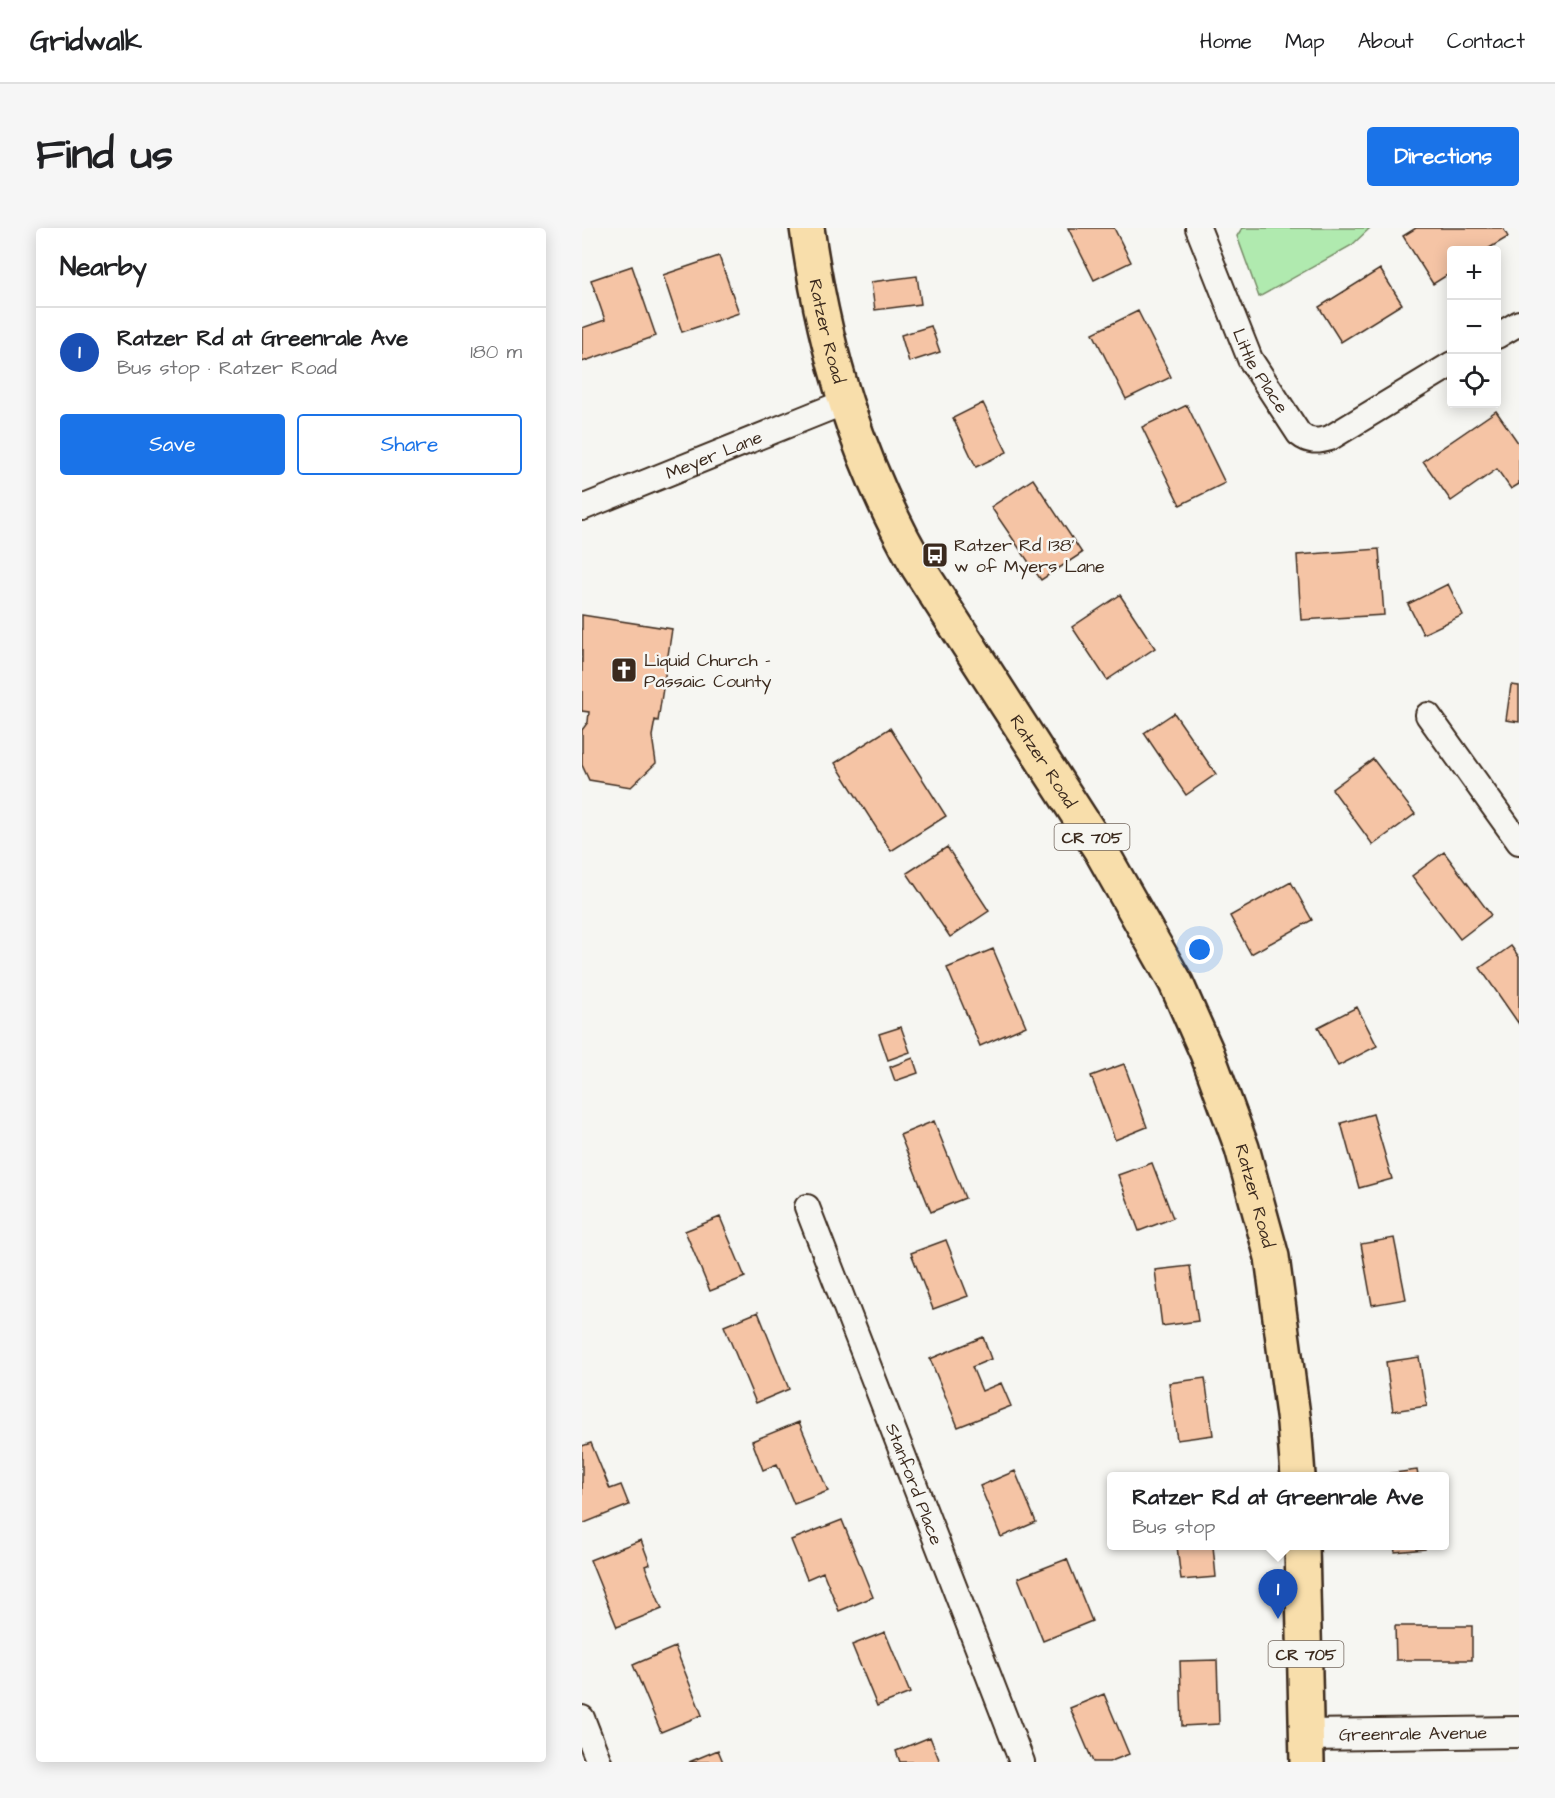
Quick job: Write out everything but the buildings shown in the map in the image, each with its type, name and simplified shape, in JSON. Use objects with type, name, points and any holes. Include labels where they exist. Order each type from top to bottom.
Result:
[{"type":"main road","name":"Ratzer Road","points":[[807,228],[817,297],[845,402],[872,478],[891,519],[918,567],[1105,859],[1176,983],[1207,1053],[1242,1148],[1272,1257],[1294,1423],[1298,1472]]},
{"type":"main road","name":"CR 705","points":[[1302,1550],[1307,1748]]},
{"type":"street","name":"Little Place","points":[[1198,228],[1250,359],[1299,434],[1306,440],[1318,441],[1330,438],[1447,367]]},
{"type":"street","points":[[1501,334],[1519,323]]},
{"type":"street","name":"Meyer Lane","points":[[582,508],[845,402]]},
{"type":"street","points":[[1428,715],[1519,842]]},
{"type":"street","name":"Stanford Place","points":[[807,1207],[1022,1762]]},
{"type":"street","points":[[582,1718],[599,1762]]},
{"type":"street","name":"Greenrale Avenue","points":[[1307,1748],[1519,1732]]},
{"type":"green space","points":[[1242,228],[1370,228],[1352,245],[1259,297],[1237,236]]},
{"type":"place","name":"Ratzer Rd 138' w of Myers Lane","points":[[935,555]]},
{"type":"place","name":"Liquid Church - Passaic County","points":[[624,670]]},
{"type":"place","name":"Ratzer Rd at Greenrale Ave","points":[[1278,1619]]}]
